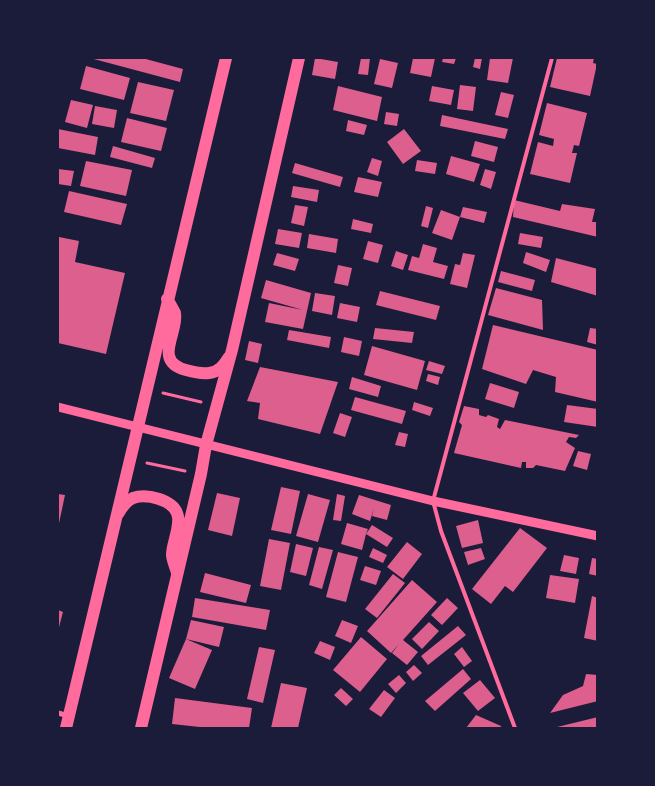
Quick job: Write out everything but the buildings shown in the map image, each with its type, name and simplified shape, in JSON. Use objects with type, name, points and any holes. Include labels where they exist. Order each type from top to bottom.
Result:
[{"type":"main road","points":[[66,728],[63,714],[138,426],[226,58]]},
{"type":"main road","points":[[141,728],[201,474],[206,445],[232,350],[299,58]]},
{"type":"main road","points":[[167,299],[175,314],[168,352],[178,368],[199,373],[215,372],[222,367],[232,350]]},
{"type":"main road","points":[[115,518],[125,502],[132,498],[148,497],[169,502],[179,518],[172,556],[178,573]]},
{"type":"street","points":[[58,407],[433,501],[598,536]]},
{"type":"lane","points":[[515,728],[440,531],[433,501],[552,58]]},
{"type":"path","points":[[146,389],[218,405]]},
{"type":"path","points":[[129,459],[201,474]]}]
